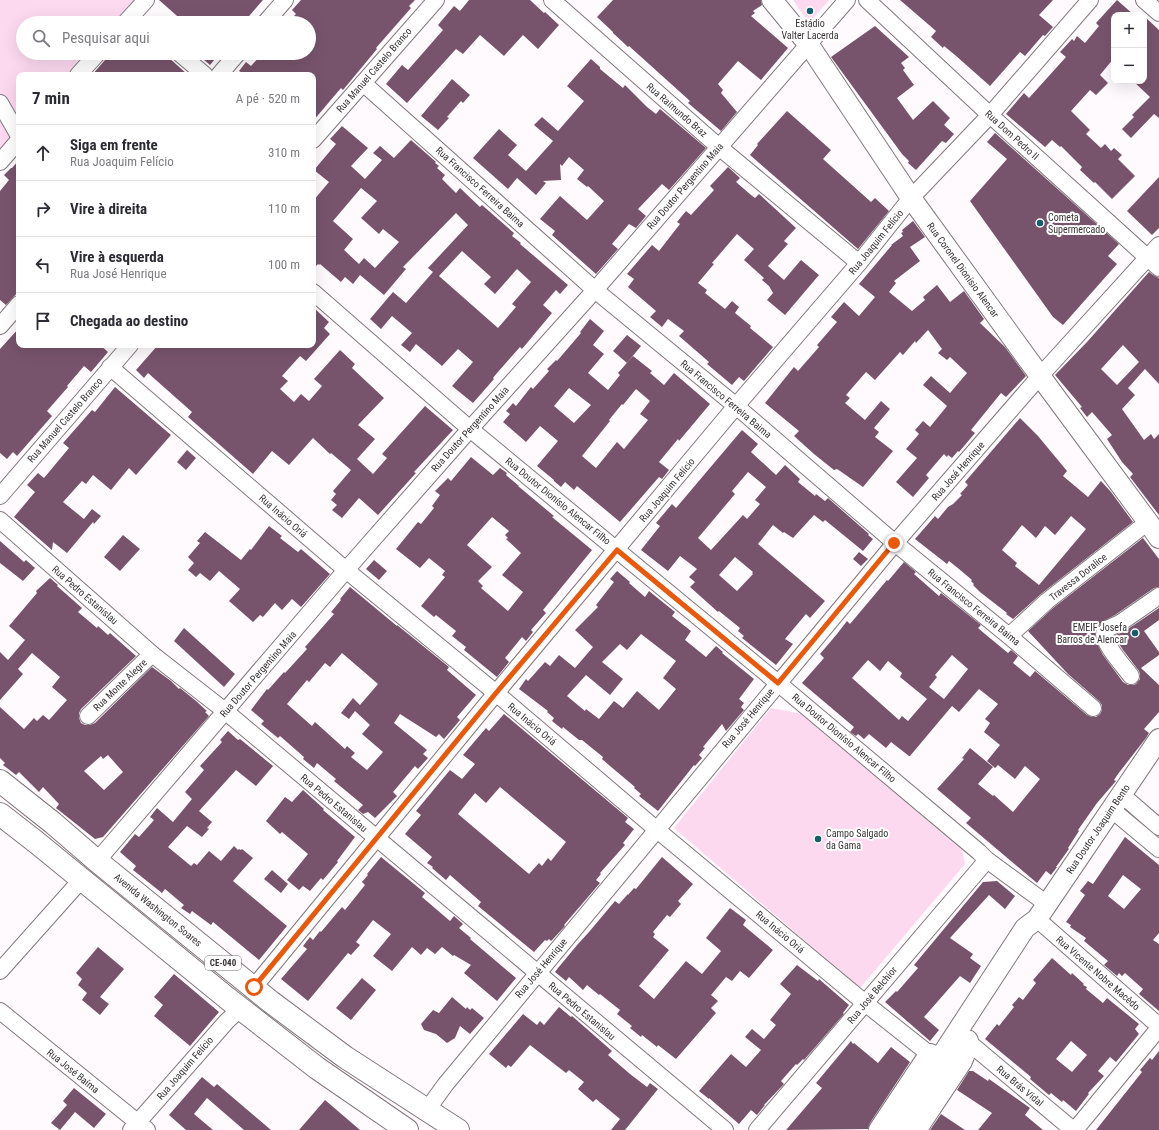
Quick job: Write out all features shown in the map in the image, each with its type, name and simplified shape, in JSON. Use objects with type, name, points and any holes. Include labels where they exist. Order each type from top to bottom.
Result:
[{"type":"highway","name":"Avenida Washington Soares","points":[[0,781],[271,1002],[345,1057],[458,1130]]},
{"type":"highway","name":"CE-040","points":[[0,814],[227,998],[317,1068],[407,1130]]},
{"type":"highway","points":[[915,1130],[961,1061],[967,1041]]},
{"type":"highway","points":[[880,1130],[935,1064]]},
{"type":"main road","name":"Rua Coronel Dionísio Alencar","points":[[772,0],[809,45],[911,198],[1154,530]]},
{"type":"main road","name":"Rua Doutor Joaquim Bento","points":[[900,1130],[935,1064],[1025,928],[1042,912],[1159,739]]},
{"type":"main road","name":"Rua Doutor Joaquim Bento","points":[[935,1064],[952,1064],[1036,936],[1042,912]]},
{"type":"street","points":[[136,16],[146,0]]},
{"type":"street","points":[[271,16],[285,0]]},
{"type":"street","name":"Rua Manuel Castelo Branco","points":[[316,137],[436,0]]},
{"type":"street","name":"Rua Raimundo Braz","points":[[552,0],[719,147],[859,263]]},
{"type":"street","name":"Rua Doutor Pergentino Maia","points":[[97,861],[346,570],[595,290],[847,0]]},
{"type":"street","name":"Rua Dom Pedro II","points":[[867,0],[990,115],[1153,263]]},
{"type":"street","name":"Rua Joaquim Felício","points":[[254,987],[496,693],[736,406],[859,263],[911,198],[990,115],[1090,0]]},
{"type":"street","points":[[1144,0],[1159,14]]},
{"type":"street","points":[[81,72],[92,60]]},
{"type":"street","points":[[187,60],[201,72]]},
{"type":"street","points":[[222,72],[232,60]]},
{"type":"street","name":"Rua Francisco Ferreira Baima","points":[[363,83],[595,290],[736,406],[894,543],[1009,636],[1093,708]]},
{"type":"street","points":[[0,103],[16,131]]},
{"type":"street","points":[[0,162],[16,143]]},
{"type":"street","name":"Rua José Henrique","points":[[427,1110],[445,1085],[537,973],[894,543],[1040,376],[1153,263],[1159,245]]},
{"type":"street","name":"Rua Doutor Dionísio Alencar Filho","points":[[316,295],[470,429],[778,683],[979,852],[1042,912]]},
{"type":"street","points":[[0,326],[16,307]]},
{"type":"street","name":"Rua Manuel Castelo Branco","points":[[1,492],[127,348]]},
{"type":"street","name":"Rua Inácio Oriá","points":[[110,367],[346,570],[496,693],[656,829],[865,1003],[935,1064]]},
{"type":"street","name":"Rua Pedro Estanislau","points":[[0,520],[152,654],[225,711],[725,1130]]},
{"type":"street","name":"Travessa Doralice","points":[[1009,636],[1047,601],[1154,530]]},
{"type":"street","points":[[1131,676],[1113,653],[1104,634],[1109,628],[1120,623],[1159,596]]},
{"type":"street","name":"Rua Monte Alegre","points":[[88,716],[152,654]]},
{"type":"street","points":[[1116,802],[1159,827]]},
{"type":"street","points":[[1116,802],[1159,849]]},
{"type":"street","name":"Rua José Belchior","points":[[757,1130],[987,860]]},
{"type":"street","points":[[0,970],[82,879]]},
{"type":"street","name":"Rua Vicente Nobre Macêdo","points":[[1042,912],[1159,1027]]},
{"type":"street","name":"Rua Joaquim Felício","points":[[138,1127],[227,1020],[241,1008]]},
{"type":"street","name":"Rua José Baíma","points":[[0,1012],[138,1127]]},
{"type":"street","points":[[1074,1130],[1159,1027]]},
{"type":"street","name":"Rua Brás Vidal","points":[[967,1041],[1074,1130]]},
{"type":"shaded area","points":[[0,0],[142,0],[128,16],[16,16],[16,60],[89,60],[79,72],[16,72],[16,131],[0,102]]},
{"type":"shaded area","name":"Estádio Valter Lacerda","points":[[793,0],[829,0],[809,23]]},
{"type":"shaded area","points":[[0,115],[15,144],[0,159]]},
{"type":"shaded area","name":"Campo Salgado da Gama","points":[[771,708],[802,714],[962,850],[965,864],[860,988],[674,828]]},
{"type":"building","points":[[159,0],[263,0],[249,16],[177,16]]},
{"type":"building","points":[[301,0],[415,0],[409,6],[411,8],[376,48],[377,49],[343,90],[341,88],[316,117],[316,72],[239,71],[246,62],[251,66],[257,60],[316,60],[316,16],[294,16],[296,14],[292,10]]},
{"type":"building","points":[[469,0],[530,0],[559,25],[538,49],[523,35],[504,56],[480,35],[463,54],[456,49],[407,103],[386,84],[402,65],[408,70],[443,30],[438,25],[454,6],[460,11]]},
{"type":"building","points":[[613,0],[761,0],[762,5],[753,11],[755,13],[751,16],[788,48],[761,80],[738,61],[718,84],[723,90],[721,93],[737,112],[721,131],[688,103],[690,101],[629,46],[628,47],[597,17]]},
{"type":"building","points":[[900,0],[1053,0],[1039,15],[1053,27],[1045,36],[1043,35],[1025,56],[1020,52],[990,86],[955,55],[944,46],[943,48],[931,37],[936,31]]},
{"type":"building","points":[[1117,0],[1131,12],[1111,12],[1111,62],[1100,75],[1108,83],[1096,95],[1090,90],[1071,111],[1090,130],[1086,134],[1101,148],[1105,144],[1111,151],[1114,148],[1122,155],[1118,159],[1135,176],[1112,199],[1080,170],[1082,167],[1061,146],[1060,147],[1052,140],[1045,147],[1006,114],[1024,93],[1029,98],[1066,57],[1060,52],[1072,39],[1074,41],[1077,36],[1085,43],[1099,26],[1096,23]]},
{"type":"building","points":[[1147,19],[1159,30],[1159,118],[1154,114],[1131,138],[1122,129],[1134,117],[1132,115],[1150,97],[1136,84],[1147,84]]},
{"type":"building","points":[[875,26],[909,57],[901,63],[905,68],[903,70],[914,85],[897,98],[913,120],[933,101],[950,118],[944,125],[954,134],[946,143],[942,141],[916,170],[908,163],[909,161],[902,154],[831,57]]},
{"type":"building","points":[[591,59],[600,67],[600,69],[623,88],[625,85],[656,114],[660,109],[706,148],[669,190],[662,184],[638,209],[646,216],[636,228],[629,224],[612,244],[618,249],[596,274],[552,235],[555,231],[540,219],[560,196],[587,220],[604,201],[588,186],[587,187],[577,179],[584,170],[569,157],[562,166],[560,164],[561,180],[543,181],[546,183],[536,195],[517,178],[508,189],[473,158],[499,129],[517,145],[508,155],[526,171],[553,141],[534,125],[542,117],[558,131],[584,101],[567,86]]},
{"type":"building","points":[[105,60],[171,60],[185,72],[95,72]]},
{"type":"building","points":[[204,60],[214,60],[210,65]]},
{"type":"building","points":[[452,79],[470,95],[463,103],[461,101],[438,130],[421,116]]},
{"type":"building","points":[[787,111],[831,150],[823,159],[871,202],[875,198],[889,211],[858,249],[750,155],[758,145],[757,144]]},
{"type":"building","points":[[342,126],[368,148],[351,166],[365,179],[382,160],[373,153],[380,146],[394,158],[411,140],[436,162],[435,163],[439,166],[437,168],[445,175],[442,179],[456,193],[460,188],[480,207],[482,205],[514,233],[512,236],[521,243],[520,244],[568,285],[560,294],[556,290],[543,305],[552,313],[522,349],[520,347],[497,373],[493,378],[494,379],[473,403],[452,386],[473,362],[458,349],[442,366],[416,344],[410,352],[401,345],[412,333],[392,316],[381,329],[370,319],[393,292],[406,303],[433,272],[428,268],[468,225],[456,213],[403,267],[406,269],[384,295],[360,275],[353,284],[345,277],[341,282],[320,264],[316,266],[316,197],[329,182],[316,172],[316,168],[336,144],[330,139]],"holes":[[[361,188],[377,201],[361,218],[379,234],[383,229],[399,242],[375,268],[364,258],[359,264],[344,250],[353,239],[333,221]],[[462,251],[491,277],[484,284],[495,294],[517,269],[531,282],[512,304],[516,307],[498,328],[439,276]]]},
{"type":"building","name":"Cometa Supermercado","points":[[995,133],[1119,244],[1108,256],[1117,264],[1063,325],[1053,317],[970,201],[1007,159],[987,142]]},
{"type":"building","points":[[16,163],[16,294],[6,305],[0,300],[0,191],[9,180],[4,175]]},
{"type":"building","points":[[728,167],[740,178],[736,182],[755,198],[759,194],[796,228],[784,241],[788,244],[768,266],[784,280],[801,260],[819,275],[785,315],[767,300],[773,293],[769,286],[762,280],[764,278],[744,260],[754,249],[737,234],[712,263],[714,264],[698,283],[707,290],[705,293],[725,309],[732,301],[739,307],[735,313],[773,347],[744,381],[739,377],[732,385],[707,364],[709,362],[679,336],[684,331],[668,319],[662,327],[650,317],[656,311],[628,287],[634,279],[627,274],[652,245],[659,251],[680,224],[677,222],[686,211],[691,215],[714,190],[710,186]]},
{"type":"building","points":[[1159,177],[1159,228],[1152,235],[1127,211]]},
{"type":"building","points":[[913,221],[925,237],[910,247],[920,261],[894,281],[896,283],[889,292],[912,311],[925,300],[923,297],[937,285],[950,302],[964,291],[984,319],[980,323],[1005,347],[1026,376],[1006,397],[1001,393],[971,430],[975,433],[959,452],[958,451],[952,458],[948,455],[947,457],[944,454],[926,475],[929,478],[913,497],[896,482],[917,458],[906,449],[919,434],[915,430],[923,421],[930,427],[947,406],[923,385],[931,376],[950,393],[967,373],[950,357],[947,360],[938,353],[942,349],[928,330],[916,343],[915,341],[903,355],[900,352],[875,380],[866,372],[846,395],[850,398],[845,403],[865,420],[881,401],[890,409],[874,428],[879,432],[875,437],[893,451],[863,487],[837,469],[834,470],[814,454],[794,436],[799,431],[765,403],[794,367],[798,371],[819,347],[817,345],[837,322],[831,317],[844,302],[859,316],[875,297],[859,284],[891,245],[903,236],[901,233],[903,232],[902,230]]},
{"type":"building","points":[[1149,272],[1159,278],[1159,384],[1145,369],[1128,388],[1135,395],[1122,409],[1144,440],[1151,434],[1154,439],[1159,434],[1159,515],[1130,477],[1133,474],[1122,462],[1107,439],[1112,435],[1092,412],[1087,417],[1080,408],[1082,407],[1055,375],[1087,342]],"holes":[[[1123,345],[1139,362],[1117,385],[1101,369]]]},
{"type":"building","points":[[316,310],[329,322],[324,328],[330,334],[306,361],[300,356],[282,376],[288,381],[280,389],[294,402],[301,394],[309,401],[322,386],[314,379],[340,350],[355,364],[352,368],[384,398],[358,425],[375,439],[357,459],[373,474],[387,458],[382,454],[425,406],[453,430],[414,472],[416,473],[378,515],[359,498],[342,518],[332,510],[337,505],[331,500],[336,494],[333,491],[351,470],[331,453],[330,454],[313,438],[289,465],[272,451],[253,474],[188,417],[192,412],[148,373],[144,378],[136,370],[155,348],[316,348]]},
{"type":"building","points":[[590,319],[604,331],[593,345],[604,354],[588,373],[608,390],[620,375],[618,373],[633,356],[652,371],[650,373],[664,385],[674,373],[710,404],[659,462],[669,470],[662,479],[659,477],[620,522],[577,486],[574,490],[565,482],[561,487],[537,466],[558,441],[540,426],[526,442],[503,422],[510,414],[506,411],[513,403],[516,406],[531,387],[533,389],[549,371],[547,369],[556,360],[557,361],[581,333],[580,332]],"holes":[[[569,388],[591,405],[574,423],[554,406]],[[636,389],[650,401],[640,414],[648,420],[624,449],[617,442],[596,468],[582,456],[610,421],[609,420]]]},
{"type":"building","points":[[16,331],[16,348],[103,348],[108,352],[91,372],[84,366],[47,411],[52,416],[17,456],[13,452],[7,459],[0,453],[0,349]]},
{"type":"building","points":[[627,335],[641,346],[627,363],[613,351]]},
{"type":"building","points":[[115,387],[171,435],[136,475],[129,468],[111,490],[93,475],[86,484],[82,481],[63,502],[84,519],[92,509],[101,516],[94,524],[93,522],[67,553],[53,542],[52,550],[14,517],[35,492],[27,485],[38,473],[44,478],[69,448],[63,443],[92,410],[95,412]]},
{"type":"building","points":[[1020,418],[1038,436],[1067,471],[1063,476],[1088,497],[1101,481],[1133,522],[1041,594],[1013,619],[980,592],[973,585],[972,580],[959,569],[949,561],[947,564],[915,539],[935,516],[938,519],[948,507],[962,495],[960,494],[968,485],[965,482]],"holes":[[[1071,516],[1086,529],[1039,585],[1015,566],[1017,563],[1002,550],[1022,525],[1036,538],[1045,526],[1055,535]]]},
{"type":"building","points":[[742,430],[758,444],[751,452],[776,475],[785,465],[800,479],[798,482],[815,496],[816,494],[825,501],[828,498],[873,539],[863,551],[825,520],[823,522],[814,515],[793,538],[784,532],[783,533],[773,525],[758,544],[825,601],[810,618],[806,614],[785,639],[793,644],[776,665],[742,638],[744,636],[738,631],[740,628],[719,611],[718,612],[690,587],[695,582],[689,577],[697,569],[680,556],[668,571],[641,550],[660,526],[656,523],[672,504],[676,508]],"holes":[[[748,472],[766,487],[755,500],[760,504],[747,519],[743,515],[711,550],[698,538],[735,494],[732,491]],[[735,557],[753,572],[753,574],[737,591],[719,575]]]},
{"type":"building","points":[[187,450],[196,458],[186,470],[177,462]]},
{"type":"building","points":[[471,457],[493,475],[500,468],[507,473],[506,475],[518,486],[554,516],[552,517],[592,550],[543,610],[546,613],[531,630],[533,632],[526,641],[522,637],[505,658],[509,662],[497,677],[464,650],[466,647],[452,636],[456,631],[436,615],[434,617],[421,606],[445,577],[442,575],[445,571],[429,558],[420,568],[396,549],[418,522],[421,524],[434,508],[432,506],[440,495],[435,491],[448,478],[451,481]],"holes":[[[492,517],[509,531],[505,535],[508,538],[506,539],[521,553],[502,575],[523,592],[508,611],[481,588],[483,586],[478,581],[492,567],[467,545]]]},
{"type":"building","points":[[269,526],[282,536],[280,538],[298,552],[301,549],[330,574],[301,607],[292,599],[282,610],[275,603],[263,617],[260,615],[253,622],[229,601],[240,589],[219,571],[210,581],[200,573],[196,577],[188,570],[194,563],[188,557],[200,543],[197,541],[205,532],[241,560],[250,549],[251,550]]},
{"type":"building","points":[[123,535],[140,549],[120,571],[104,557]]},
{"type":"building","points":[[1143,538],[1159,559],[1159,587],[1154,588],[1115,615],[1102,622],[1095,632],[1095,636],[1103,655],[1123,682],[1128,685],[1136,684],[1140,679],[1139,671],[1114,636],[1125,631],[1159,608],[1159,620],[1144,631],[1159,652],[1159,655],[1141,668],[1159,685],[1159,712],[1144,729],[1149,733],[1146,738],[1118,774],[1114,780],[1116,781],[1097,803],[1078,830],[1079,831],[1068,848],[1069,849],[1057,867],[1051,875],[1046,871],[1037,883],[966,823],[971,818],[937,789],[964,759],[962,758],[970,748],[993,767],[978,784],[993,796],[994,795],[1013,812],[1040,779],[1025,766],[1015,779],[998,765],[995,768],[987,761],[1000,745],[984,732],[990,723],[985,719],[998,704],[979,689],[959,712],[952,706],[909,756],[891,742],[886,748],[869,734],[864,739],[858,734],[856,736],[850,732],[854,727],[802,683],[824,658],[820,654],[847,621],[850,624],[904,562],[916,572],[914,574],[939,596],[941,593],[981,625],[978,628],[1008,653],[1011,650],[1018,656],[1013,663],[1030,677],[1035,671],[1087,715],[1096,717],[1102,710],[1102,705],[1099,701],[1068,674],[1028,631],[1053,608]],"holes":[[[952,655],[968,669],[944,699],[929,687],[937,677],[935,675]],[[868,660],[880,671],[888,661],[902,673],[900,677],[927,699],[908,721],[902,716],[899,720],[852,678]]]},
{"type":"building","points":[[0,541],[24,562],[26,560],[35,568],[23,581],[0,563]]},
{"type":"building","points":[[859,552],[868,559],[861,566],[853,559]]},
{"type":"building","points":[[374,560],[387,571],[379,580],[366,569]]},
{"type":"building","points":[[617,571],[645,597],[649,591],[675,612],[672,616],[691,631],[685,640],[706,657],[716,646],[723,652],[722,653],[754,679],[739,699],[744,703],[741,707],[744,710],[726,731],[722,724],[703,747],[705,748],[699,755],[702,758],[695,766],[694,765],[658,811],[639,796],[641,794],[634,788],[635,787],[602,759],[603,757],[582,740],[579,740],[563,727],[562,729],[552,721],[554,718],[547,712],[548,711],[519,689],[526,679],[528,681],[545,662],[550,666],[559,655],[575,668],[593,647],[575,630],[598,607],[596,605],[614,582],[610,579]],"holes":[[[641,634],[676,661],[663,678],[676,689],[659,710],[637,691],[623,708],[614,701],[599,719],[586,709],[585,711],[567,696],[586,675],[610,695],[623,679],[602,662],[620,644],[627,650]]]},
{"type":"building","points":[[50,578],[82,608],[78,612],[97,628],[98,626],[108,635],[110,633],[136,656],[81,709],[79,718],[81,723],[90,725],[95,723],[152,667],[196,701],[207,711],[205,712],[209,716],[103,837],[95,839],[56,808],[59,804],[43,787],[39,792],[19,772],[16,775],[3,765],[5,763],[0,758],[0,707],[24,729],[34,718],[37,721],[43,715],[49,720],[67,700],[52,687],[60,677],[32,653],[18,669],[23,674],[0,700],[0,652],[8,660],[25,640],[9,626],[37,593],[36,591]],"holes":[[[108,755],[123,772],[104,790],[84,771],[101,756],[103,759]]]},
{"type":"building","points":[[350,587],[449,667],[447,670],[476,695],[457,717],[460,720],[444,739],[439,734],[436,737],[400,714],[394,723],[427,750],[423,754],[428,758],[418,769],[415,766],[393,792],[397,796],[375,818],[368,812],[363,814],[358,810],[363,805],[334,781],[336,779],[317,763],[314,768],[280,736],[278,738],[261,724],[264,721],[251,710],[267,689],[268,690],[284,672],[285,673],[307,649],[305,647],[334,614],[331,612],[341,600],[340,599]],"holes":[[[342,653],[378,684],[360,705],[353,698],[341,713],[349,719],[355,711],[370,725],[362,734],[383,752],[367,770],[351,757],[355,753],[347,746],[345,749],[315,722],[312,726],[287,704],[307,680],[309,682],[325,663],[330,667]]]},
{"type":"building","points":[[184,628],[235,674],[224,687],[174,641]]},
{"type":"building","points":[[504,714],[628,818],[625,822],[634,829],[623,843],[625,845],[600,873],[601,874],[596,880],[600,883],[554,938],[551,941],[549,939],[547,941],[545,940],[534,952],[478,906],[481,902],[450,875],[446,880],[432,868],[433,867],[427,863],[432,857],[405,834],[421,815],[416,811],[450,770],[462,779],[475,764],[463,755],[486,728],[489,731]],"holes":[[[500,787],[566,842],[551,861],[548,858],[542,866],[539,863],[529,874],[458,814],[475,793],[486,803]]]},
{"type":"building","points":[[228,731],[273,766],[256,786],[236,770],[199,811],[212,822],[207,828],[209,829],[202,837],[187,826],[168,847],[191,866],[194,863],[197,865],[209,851],[221,861],[234,846],[238,850],[242,849],[253,858],[233,881],[287,926],[259,960],[213,922],[211,925],[192,911],[190,914],[181,908],[184,905],[165,889],[162,893],[133,870],[136,866],[120,852],[135,834],[139,837],[154,820],[150,817],[157,808],[173,822],[192,799],[185,792],[204,770],[200,766],[222,742],[220,740]]},
{"type":"building","points":[[303,790],[324,809],[323,810],[355,837],[337,861],[338,862],[323,880],[321,878],[310,891],[303,886],[299,890],[287,880],[308,854],[282,832],[280,834],[266,821],[285,797],[292,802]]},
{"type":"building","points":[[1125,837],[1159,865],[1159,933],[1153,940],[1159,944],[1159,1011],[1139,994],[1143,989],[1125,973],[1122,976],[1119,973],[1117,976],[1104,965],[1108,961],[1084,941],[1086,938],[1070,927],[1071,925],[1066,922],[1085,895],[1080,891],[1088,881],[1093,884]],"holes":[[[1123,875],[1141,889],[1124,909],[1108,896]]]},
{"type":"building","points":[[381,857],[425,893],[422,897],[450,921],[454,916],[463,924],[459,928],[516,978],[497,1001],[464,973],[471,965],[454,955],[453,956],[442,947],[435,954],[427,948],[421,955],[412,947],[392,971],[373,956],[391,934],[373,920],[356,942],[360,945],[351,955],[348,953],[308,1001],[281,979],[307,949],[303,946],[310,937],[313,940],[342,907],[345,910],[365,885],[362,882]]},
{"type":"building","points":[[662,857],[693,884],[678,901],[681,904],[670,917],[667,915],[653,932],[655,934],[653,937],[669,950],[639,986],[654,999],[686,961],[702,974],[721,951],[706,938],[730,908],[746,920],[743,925],[773,950],[749,978],[740,971],[732,981],[726,977],[711,995],[718,1001],[711,1008],[716,1013],[676,1059],[658,1045],[657,1047],[630,1028],[632,1026],[617,1014],[620,1010],[600,994],[599,995],[587,985],[583,990],[569,977],[566,981],[555,972],[615,901],[619,904],[634,888],[636,889]]},
{"type":"building","points":[[272,870],[288,884],[281,893],[264,879]]},
{"type":"building","points":[[997,881],[1015,896],[1005,909],[989,895],[950,938],[973,954],[970,958],[981,966],[970,983],[960,976],[924,1017],[939,1030],[930,1041],[885,1002],[896,991],[897,992],[918,968],[914,965],[983,882]]},
{"type":"building","points":[[98,947],[124,969],[100,997],[109,1004],[100,1015],[82,1000],[87,993],[78,985],[82,979],[76,973]]},
{"type":"building","points":[[1052,958],[1071,975],[1072,973],[1084,984],[1083,985],[1087,987],[1086,989],[1103,1003],[1107,998],[1139,1024],[1135,1029],[1139,1034],[1116,1062],[1110,1057],[1098,1071],[1104,1076],[1088,1093],[1089,1094],[1076,1111],[1063,1100],[1062,1102],[1051,1093],[1049,1095],[1030,1079],[1031,1077],[985,1039],[997,1024],[999,1026],[1014,1007],[1012,1005],[1019,997],[1023,1000],[1036,983],[1033,980]],"holes":[[[1071,1041],[1087,1055],[1072,1072],[1056,1059]]]},
{"type":"building","points":[[797,965],[818,981],[819,979],[849,1005],[843,1013],[844,1014],[804,1060],[803,1059],[797,1065],[796,1064],[781,1081],[784,1084],[764,1105],[757,1115],[751,1110],[739,1124],[699,1091],[731,1054],[746,1067],[761,1050],[745,1037],[752,1029],[764,1039],[776,1025],[770,1020],[791,994],[780,984]]},
{"type":"building","points":[[174,974],[219,1012],[190,1046],[154,1016],[163,1005],[154,997]]},
{"type":"building","points":[[362,978],[376,990],[351,1020],[336,1008]]},
{"type":"building","points":[[452,997],[466,1009],[467,1007],[470,1010],[472,1008],[484,1018],[470,1034],[460,1026],[455,1038],[447,1043],[436,1034],[424,1030],[421,1024],[433,1010],[439,1013]]},
{"type":"building","points":[[559,1007],[571,1017],[572,1016],[612,1051],[608,1055],[630,1074],[647,1087],[650,1083],[658,1089],[625,1130],[611,1130],[620,1119],[596,1099],[593,1102],[578,1089],[584,1082],[569,1070],[566,1073],[530,1045],[511,1067],[508,1065],[506,1068],[489,1054],[523,1014],[537,1025],[540,1021],[544,1025]]},
{"type":"building","points":[[851,1041],[878,1063],[891,1047],[910,1062],[870,1123],[868,1129],[786,1130],[822,1088],[816,1083]]},
{"type":"building","points":[[1159,1051],[1159,1130],[1096,1130],[1142,1072],[1140,1070],[1150,1058],[1152,1060]]},
{"type":"building","points":[[969,1071],[973,1071],[988,1081],[989,1079],[1030,1108],[1025,1115],[1043,1130],[978,1130],[992,1113],[957,1090]]},
{"type":"building","points":[[202,1077],[214,1087],[217,1084],[271,1130],[244,1130],[207,1098],[194,1114],[213,1130],[186,1130],[169,1115]]},
{"type":"building","points":[[74,1088],[106,1114],[94,1128],[75,1112],[60,1130],[51,1123],[67,1105],[63,1101]]},
{"type":"building","points":[[325,1100],[360,1130],[299,1130]]},
{"type":"building","points":[[941,1114],[965,1130],[930,1130]]},
{"type":"place","name":"Estádio Valter Lacerda","points":[[810,11]]},
{"type":"place","name":"Cometa Supermercado","points":[[1040,223]]},
{"type":"place","name":"EMEIF Josefa Barros de Alencar","points":[[1135,633]]},
{"type":"place","name":"Campo Salgado da Gama","points":[[818,839]]},
{"type":"route","points":[[254,987],[496,693],[617,550],[778,683],[894,543]]}]
